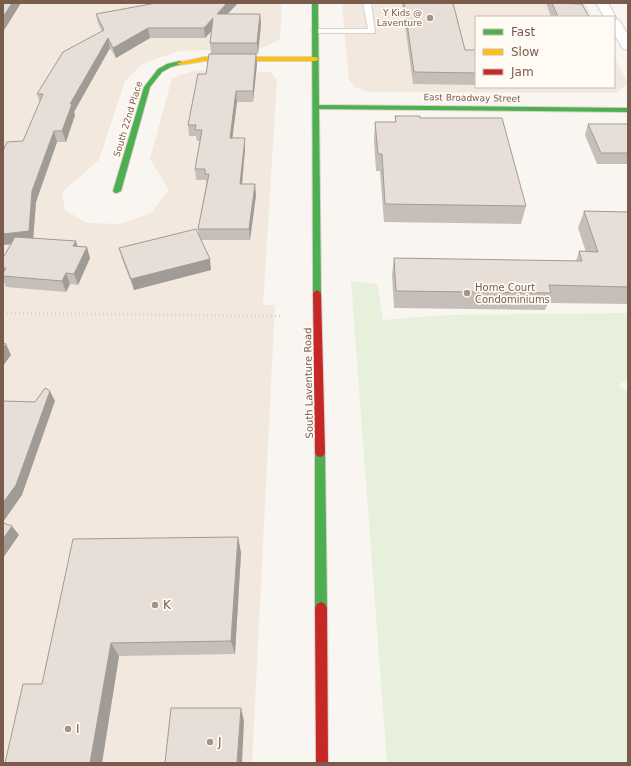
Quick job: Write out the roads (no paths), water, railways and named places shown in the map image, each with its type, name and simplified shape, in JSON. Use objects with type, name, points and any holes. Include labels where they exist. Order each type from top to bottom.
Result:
[{"type":"street","name":"South Laventure Road","points":[[315,3],[315,107],[321,496],[322,763]]},
{"type":"street","points":[[602,3],[609,16]]},
{"type":"street","points":[[615,25],[628,46]]},
{"type":"street","name":"South 22nd Place","points":[[117,191],[147,87],[154,74],[170,64],[204,59],[316,59]]},
{"type":"street","name":"East Broadway Street","points":[[315,107],[628,110]]},
{"type":"lane","points":[[315,31],[372,31],[368,3]]},
{"type":"place","name":"Y Kids @ Laventure","points":[[430,18]]},
{"type":"place","name":"Home Court Condominiums","points":[[467,293]]},
{"type":"place","name":"K","points":[[155,605]]},
{"type":"place","name":"I","points":[[68,729]]},
{"type":"place","name":"J","points":[[210,742]]}]
